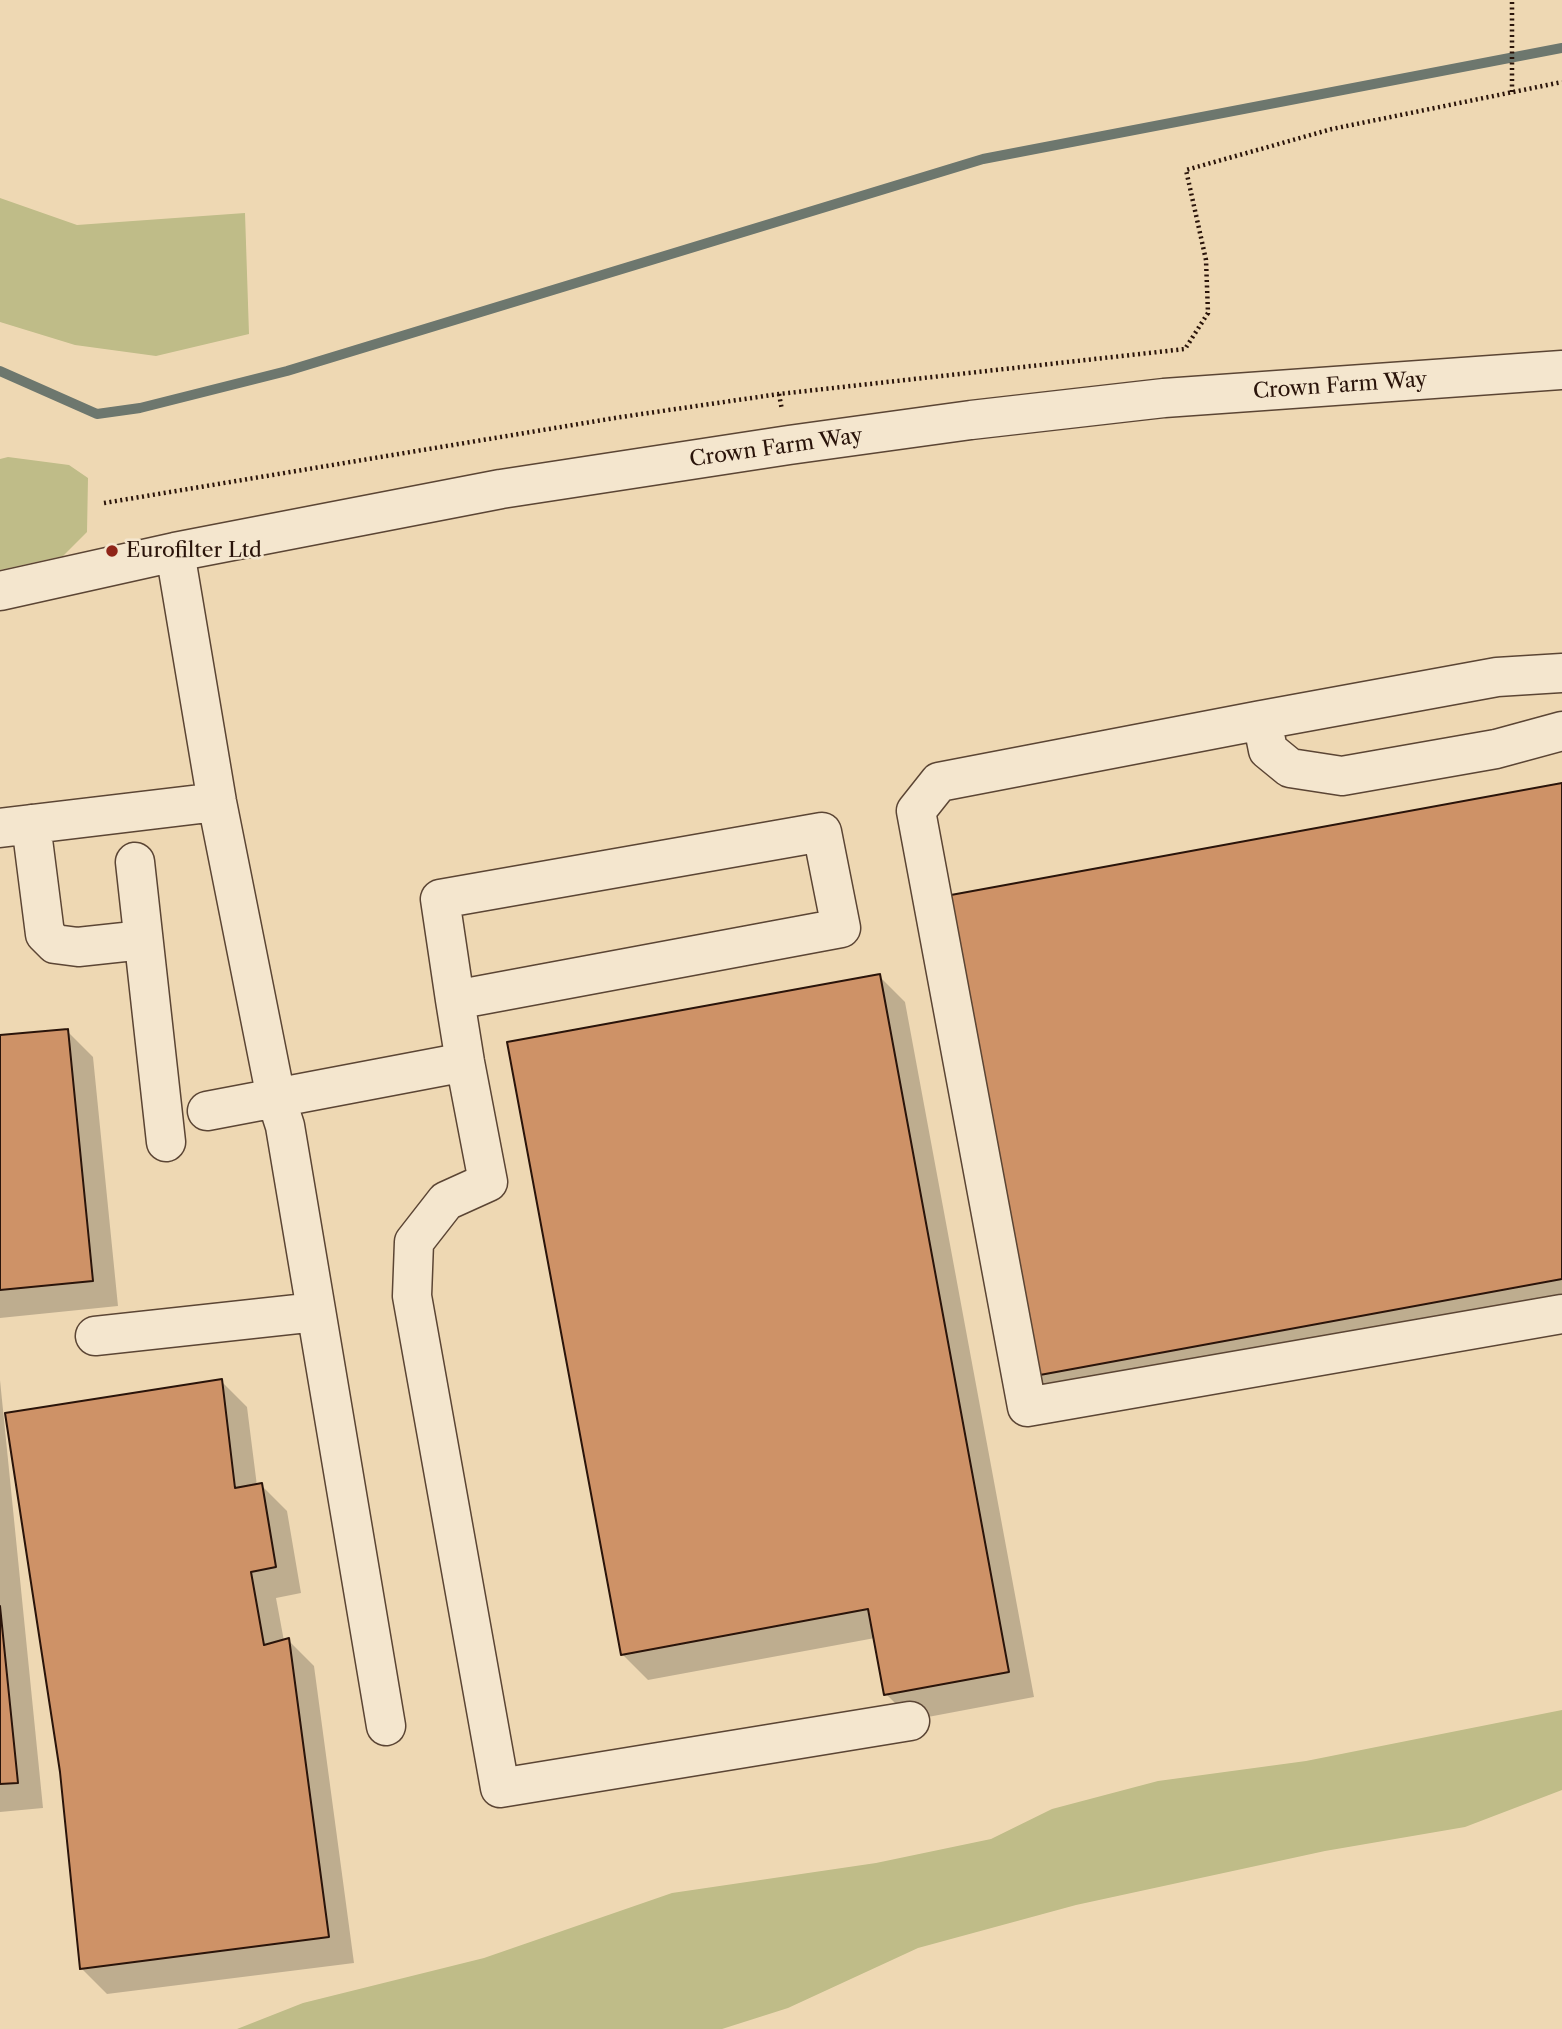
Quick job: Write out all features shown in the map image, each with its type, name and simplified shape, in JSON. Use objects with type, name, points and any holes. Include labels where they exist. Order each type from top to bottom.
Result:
[{"type":"street","name":"Crown Farm Way","points":[[0,591],[175,552],[501,489],[789,445],[971,420],[1164,398],[1562,370]]},
{"type":"street","points":[[175,552],[217,802],[276,1098],[285,1126],[386,1727]]},
{"type":"street","points":[[1562,673],[1497,677],[939,782],[916,811],[1027,1407],[1562,1314]]},
{"type":"street","points":[[1262,720],[1268,750],[1290,768],[1342,776],[1496,749],[1562,731]]},
{"type":"street","points":[[143,940],[78,947],[55,944],[45,934],[16,826],[217,802]]},
{"type":"street","points":[[455,1000],[841,928],[822,832],[440,899],[455,1000],[465,1062],[488,1182],[446,1201],[414,1242],[412,1296],[500,1788],[911,1721]]},
{"type":"street","points":[[135,862],[166,1142]]},
{"type":"street","points":[[207,1111],[465,1062]]},
{"type":"street","points":[[95,1336],[316,1312]]},
{"type":"path","points":[[1512,0],[1512,92]]},
{"type":"path","points":[[104,503],[621,417],[779,394],[1185,349],[1208,313],[1206,260],[1186,170],[1332,130],[1562,82]]},
{"type":"shaded area","points":[[0,198],[77,225],[245,213],[249,334],[156,356],[75,345],[0,322]]},
{"type":"shaded area","points":[[8,457],[69,465],[88,478],[87,532],[63,556],[0,570],[0,459]]},
{"type":"shaded area","points":[[1562,1710],[1562,1790],[1465,1827],[1325,1851],[1076,1905],[918,1948],[788,2008],[722,2029],[237,2029],[303,2003],[484,1958],[672,1893],[876,1863],[991,1839],[1052,1809],[1158,1781],[1306,1761]]},
{"type":"building","points":[[1562,783],[1562,1279],[1029,1377],[940,897]]},
{"type":"building","points":[[880,974],[1009,1672],[884,1695],[868,1609],[621,1655],[507,1042]]},
{"type":"building","points":[[68,1029],[93,1281],[0,1290],[0,1035]]},
{"type":"building","points":[[222,1379],[235,1488],[262,1483],[276,1567],[251,1572],[264,1645],[289,1638],[329,1937],[80,1969],[60,1772],[5,1413]]},
{"type":"building","points":[[0,1606],[18,1783],[0,1784]]},
{"type":"waterway","points":[[0,371],[97,414],[140,408],[287,371],[983,159],[1562,48]]},
{"type":"place","name":"Eurofilter Ltd","points":[[112,551]]}]
